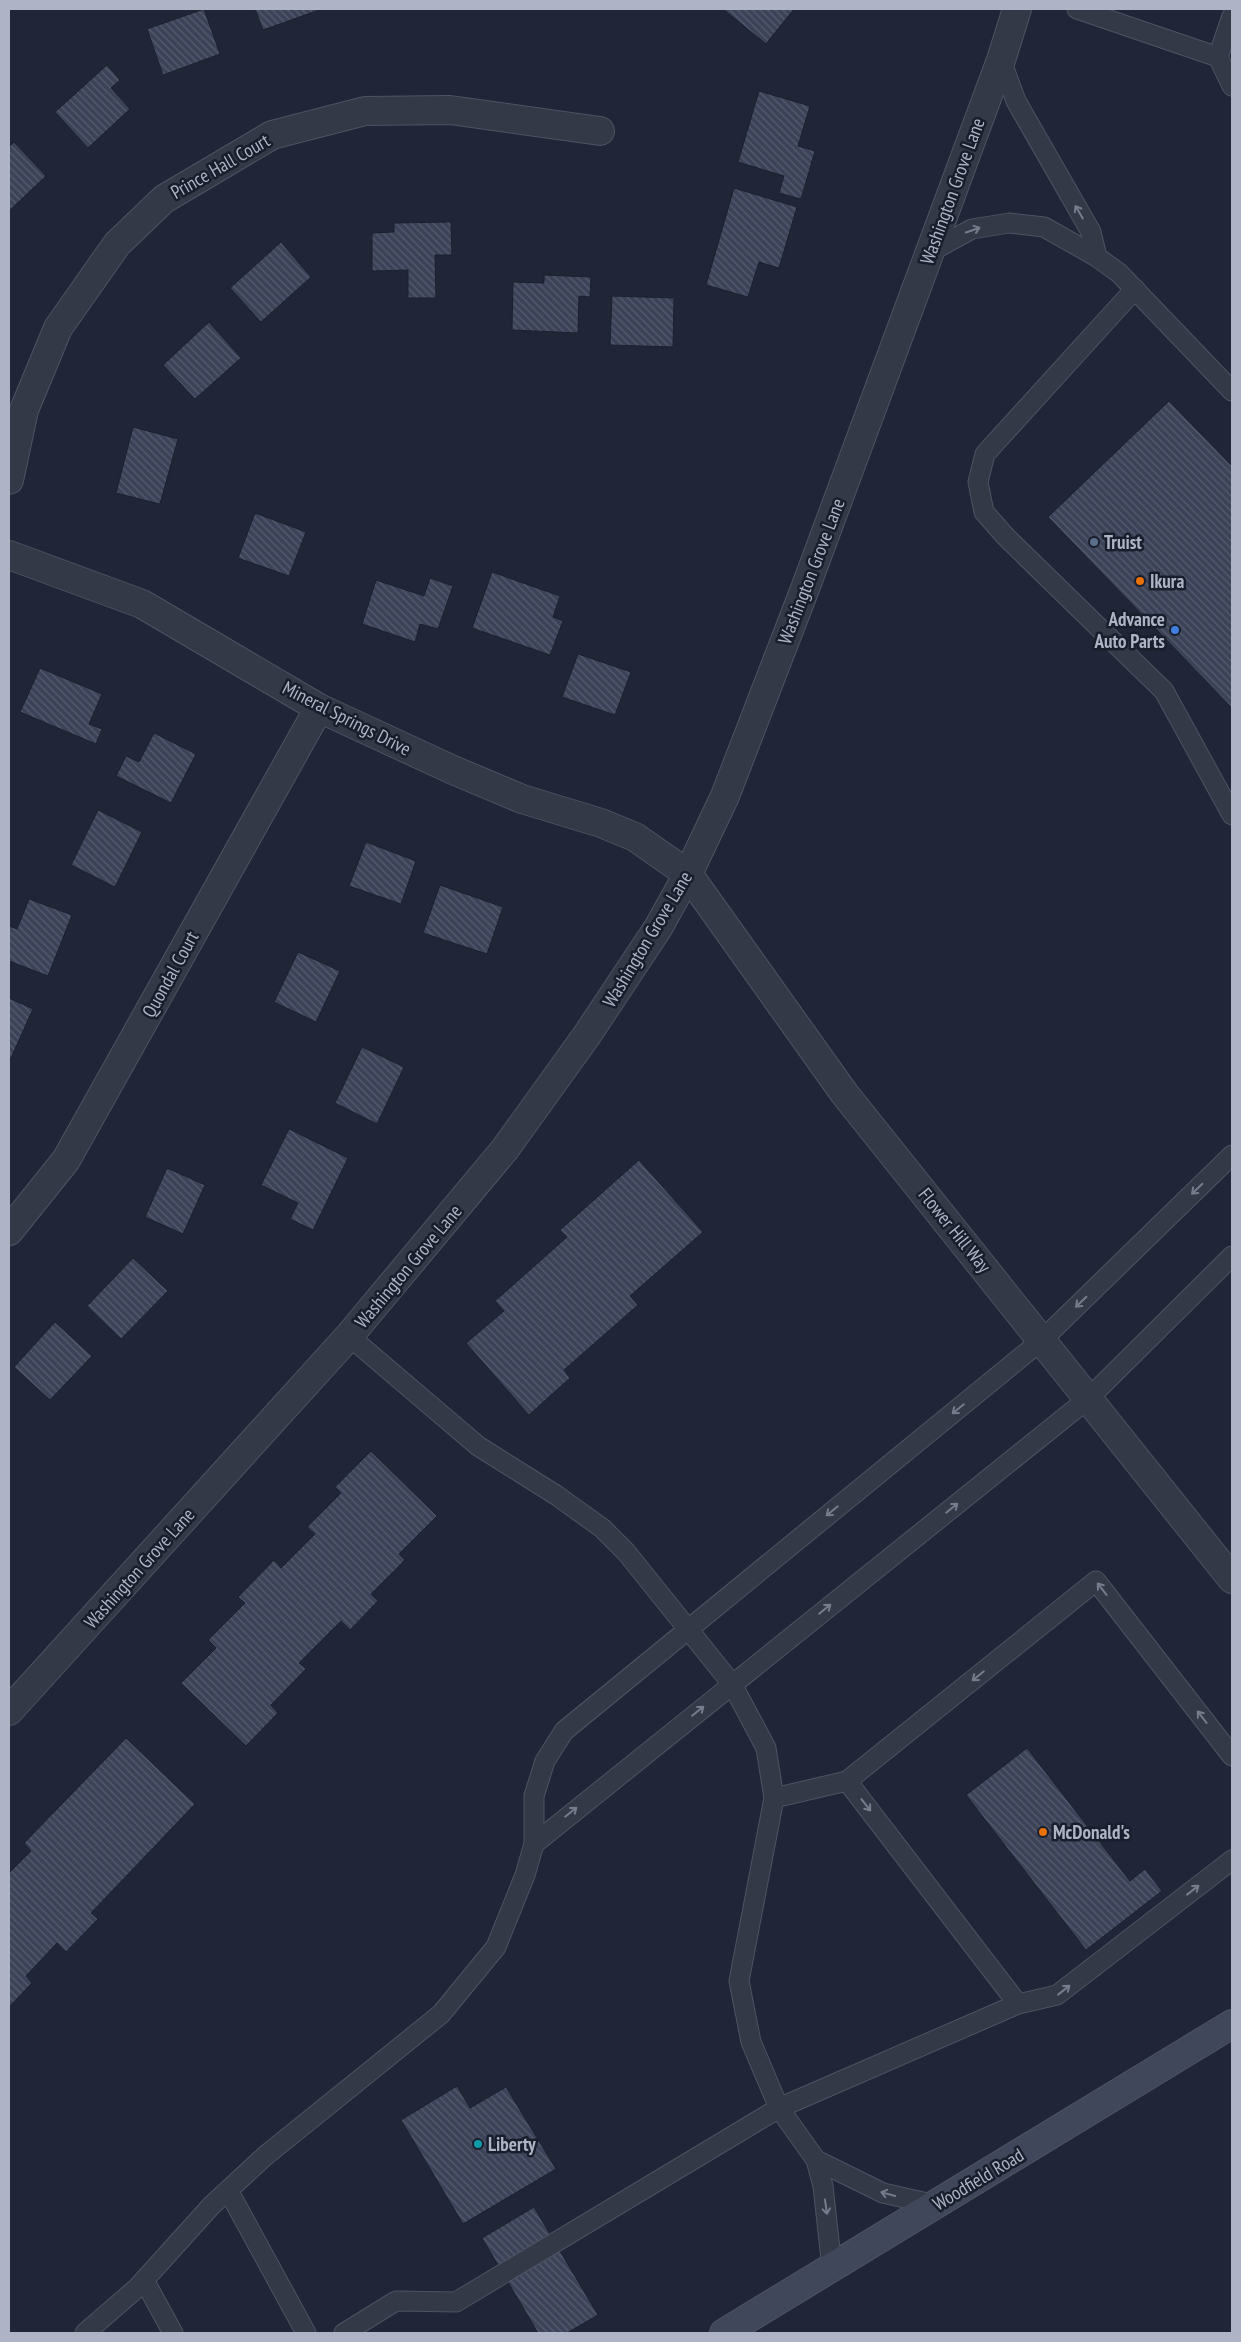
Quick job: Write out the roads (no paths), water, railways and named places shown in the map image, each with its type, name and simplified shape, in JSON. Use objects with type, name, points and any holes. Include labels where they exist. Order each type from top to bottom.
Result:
[{"type":"main road","name":"Woodfield Road","points":[[724,2333],[1232,2024]]},
{"type":"street","name":"Washington Grove Lane","points":[[9,1711],[349,1336],[505,1149],[587,1035],[658,928],[688,874],[728,787],[806,586],[1001,60],[1017,9]]},
{"type":"street","name":"Prince Hall Court","points":[[9,480],[24,410],[58,328],[117,244],[164,199],[272,135],[365,111],[450,110],[600,131]]},
{"type":"street","name":"Mineral Springs Drive","points":[[9,555],[142,604],[319,708],[453,770],[522,799],[601,823],[635,837],[688,874]]},
{"type":"street","name":"Quondal Court","points":[[9,1231],[66,1160],[319,708]]},
{"type":"street","name":"Flower Hill Way","points":[[688,874],[844,1093],[1232,1579]]},
{"type":"lane","points":[[1076,9],[1218,57]]},
{"type":"lane","points":[[1232,16],[1218,57],[1232,86]]},
{"type":"lane","points":[[1001,60],[1016,101],[1091,232],[1097,257]]},
{"type":"lane","points":[[930,252],[972,229],[1009,223],[1044,227],[1097,257],[1119,273],[1232,391]]},
{"type":"lane","points":[[1135,289],[986,454],[978,482],[984,512],[1006,537],[1164,691],[1232,814]]},
{"type":"lane","points":[[85,2333],[144,2280],[211,2206],[265,2156],[441,2014],[496,1947],[525,1875],[534,1844],[534,1796],[545,1761],[564,1731],[1042,1340],[1232,1155]]},
{"type":"lane","points":[[534,1844],[1089,1398],[1232,1256]]},
{"type":"lane","points":[[349,1336],[478,1446],[556,1495],[602,1528],[626,1552],[732,1684],[766,1748],[774,1798],[739,1981],[751,2042],[779,2108],[816,2160],[823,2186],[832,2268]]},
{"type":"lane","points":[[774,1798],[847,1781],[1096,1581],[1232,1756]]},
{"type":"lane","points":[[847,1781],[1018,2004]]},
{"type":"lane","points":[[344,2333],[396,2301],[456,2302],[779,2108],[1018,2004],[1057,1995],[1232,1860]]},
{"type":"lane","points":[[816,2160],[883,2193],[936,2204]]},
{"type":"lane","points":[[228,2190],[306,2333]]},
{"type":"lane","points":[[144,2280],[173,2333]]},
{"type":"place","name":"Truist","points":[[1094,542]]},
{"type":"place","name":"Ikura","points":[[1140,581]]},
{"type":"place","name":"Advance Auto Parts","points":[[1175,630]]},
{"type":"place","name":"McDonald's","points":[[1043,1832]]},
{"type":"place","name":"Liberty","points":[[478,2144]]}]
